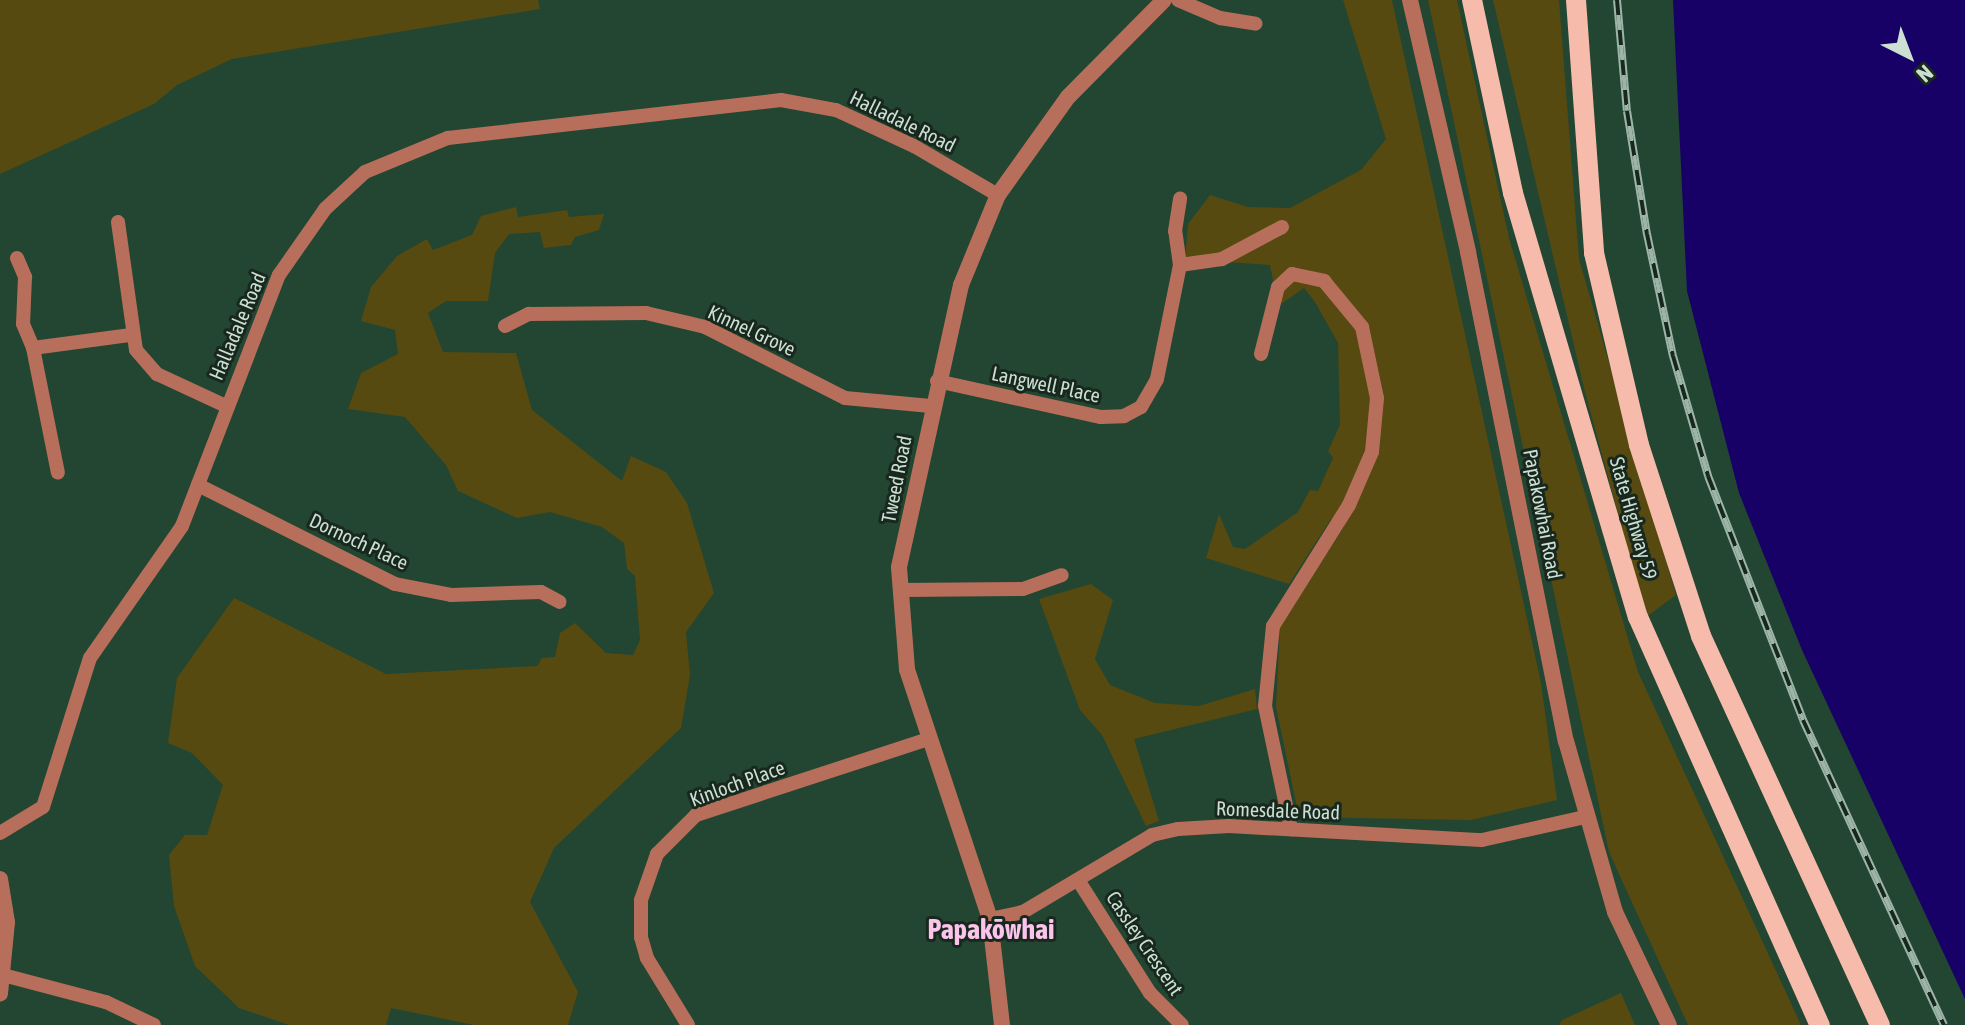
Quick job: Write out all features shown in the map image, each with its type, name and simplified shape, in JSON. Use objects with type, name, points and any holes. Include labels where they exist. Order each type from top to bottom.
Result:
[{"type":"main road","name":"State Highway 59","points":[[1472,0],[1513,193],[1638,617],[1820,1025]]},
{"type":"main road","name":"State Highway 59","points":[[1576,0],[1594,253],[1639,445],[1701,636],[1880,1025]]},
{"type":"street","name":"Tweed Road","points":[[1002,1025],[990,919],[907,669],[899,567],[931,406],[961,285],[998,195],[1068,97],[1164,0]]},
{"type":"street","points":[[1178,0],[1220,18],[1256,24]]},
{"type":"street","name":"Papakowhai Road","points":[[1410,0],[1585,817],[1615,912],[1669,1025]]},
{"type":"street","name":"Halladale Road","points":[[0,833],[43,807],[90,658],[174,541],[279,275],[325,209],[365,172],[448,138],[781,100],[836,110],[914,146],[998,195]]},
{"type":"street","name":"Langwell Place","points":[[937,381],[1101,417],[1124,416],[1141,407],[1157,379],[1180,265],[1175,231],[1180,198]]},
{"type":"street","points":[[118,222],[131,335],[136,350],[157,374],[226,406]]},
{"type":"street","points":[[1180,265],[1222,259],[1282,227]]},
{"type":"street","points":[[17,258],[25,277],[23,324],[33,348],[58,473]]},
{"type":"street","points":[[1261,354],[1278,287],[1292,274],[1310,275],[1324,281],[1357,319],[1371,354],[1377,398],[1372,452],[1349,505],[1273,626],[1265,706],[1291,829]]},
{"type":"street","name":"Kinnel Grove","points":[[505,326],[529,314],[646,313],[705,327],[845,398],[931,406]]},
{"type":"street","points":[[33,348],[131,335]]},
{"type":"street","name":"Dornoch Place","points":[[198,485],[395,584],[451,595],[541,592],[560,602]]},
{"type":"street","points":[[900,590],[1023,589],[1062,575]]},
{"type":"street","name":"Kinloch Place","points":[[688,1025],[652,969],[641,937],[641,900],[657,854],[696,815],[928,739]]},
{"type":"street","name":"Romesdale Road","points":[[990,919],[1023,912],[1152,835],[1178,829],[1291,829],[1482,840],[1585,817]]},
{"type":"street","points":[[0,879],[7,922],[0,994]]},
{"type":"street","name":"Cassley Crescent","points":[[1078,880],[1150,993],[1182,1025]]},
{"type":"street","points":[[3,975],[106,1002],[154,1025]]},
{"type":"shaded area","points":[[0,0],[538,0],[540,9],[232,59],[177,85],[154,104],[0,174]]},
{"type":"shaded area","points":[[1343,0],[1392,0],[1541,683],[1557,800],[1471,820],[1299,817],[1276,707],[1280,626],[1344,527],[1331,519],[1289,584],[1206,558],[1219,514],[1233,547],[1245,549],[1298,512],[1310,490],[1318,491],[1333,458],[1328,451],[1340,425],[1338,343],[1315,302],[1304,288],[1278,306],[1270,265],[1185,259],[1188,224],[1210,195],[1248,207],[1290,208],[1361,170],[1386,139]]},
{"type":"shaded area","points":[[1428,0],[1457,0],[1509,238],[1638,672],[1801,1025],[1688,1025],[1609,852]]},
{"type":"shaded area","points":[[1493,0],[1559,0],[1579,259],[1676,595],[1646,617],[1584,388]]},
{"type":"shaded area","points":[[1673,0],[1965,0],[1965,999],[1802,650],[1739,493],[1687,291]]},
{"type":"shaded area","points":[[516,207],[518,217],[567,210],[569,217],[604,214],[599,230],[575,237],[571,245],[544,248],[540,232],[509,234],[495,253],[488,301],[446,301],[428,313],[443,352],[516,353],[532,410],[622,481],[631,456],[666,472],[687,503],[714,593],[686,632],[690,675],[681,728],[554,848],[530,902],[578,992],[568,1025],[474,1025],[391,1008],[386,1025],[289,1025],[239,1008],[195,966],[174,906],[169,855],[185,835],[207,835],[223,785],[192,753],[168,743],[177,678],[234,598],[386,674],[537,666],[542,658],[555,657],[560,633],[575,623],[606,653],[633,655],[640,640],[635,576],[627,569],[624,543],[602,527],[550,512],[517,518],[458,491],[446,465],[405,417],[348,409],[361,373],[398,354],[395,330],[361,321],[371,287],[397,256],[427,239],[433,250],[472,235],[481,216]]},
{"type":"shaded area","points":[[1091,584],[1113,600],[1095,659],[1110,685],[1155,703],[1199,706],[1255,689],[1257,709],[1134,739],[1159,821],[1146,826],[1102,735],[1080,710],[1039,599]]},
{"type":"shaded area","points":[[1621,993],[1635,1025],[1559,1025],[1562,1020]]},
{"type":"railway","points":[[1617,0],[1627,111],[1647,234],[1673,356],[1708,476],[1803,720],[1944,1025]]},
{"type":"district","name":"Papakōwhai","points":[[991,929]]}]
